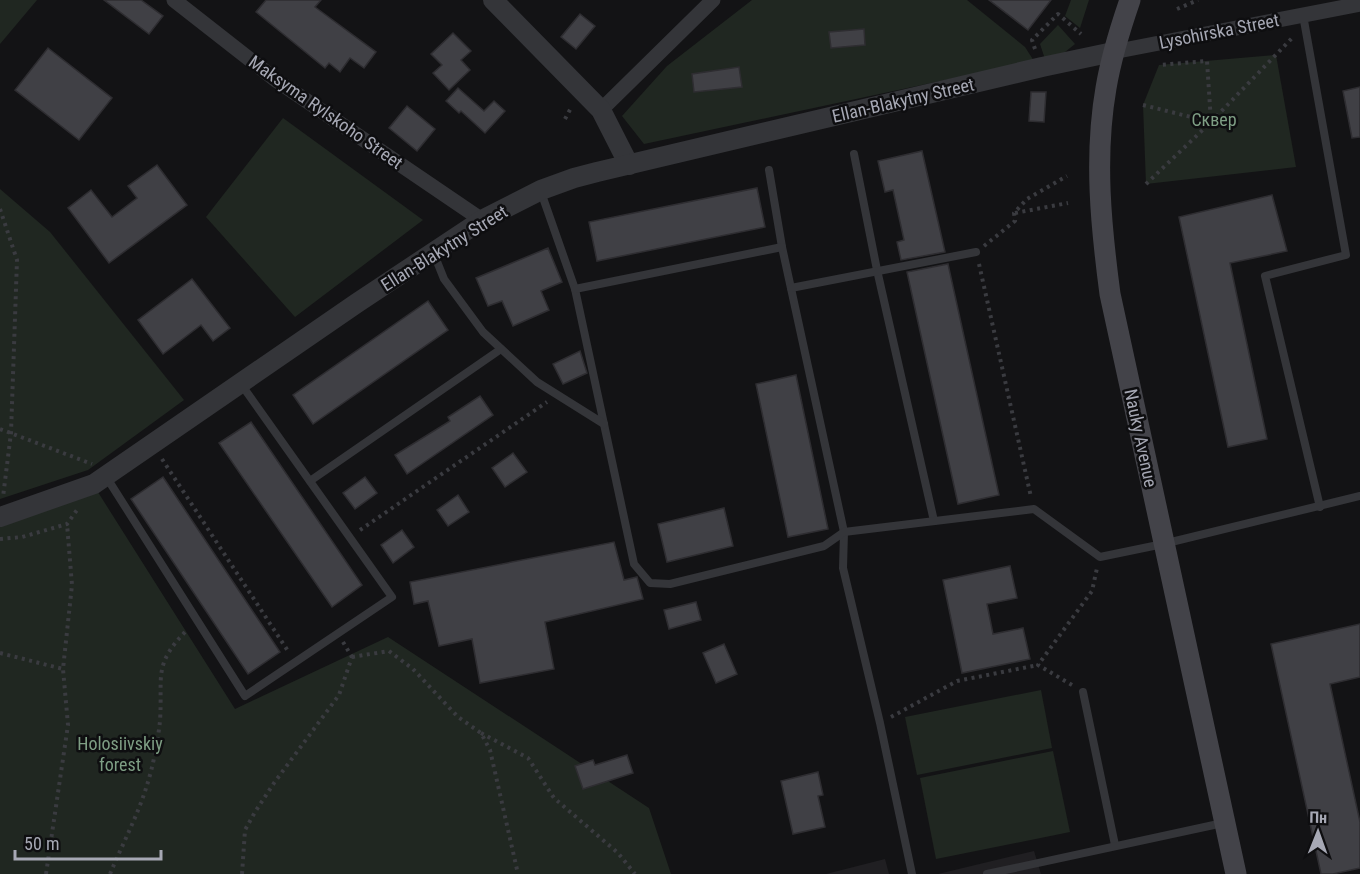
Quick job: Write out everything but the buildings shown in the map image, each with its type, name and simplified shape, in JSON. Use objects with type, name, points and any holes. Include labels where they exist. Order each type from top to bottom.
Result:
[{"type":"main road","name":"Nauky Avenue","points":[[1130,0],[1113,52],[1106,89],[1099,183],[1102,229],[1110,294],[1236,874]]},
{"type":"street","name":"Maksyma Rylskoho Street","points":[[174,0],[276,80],[482,220]]},
{"type":"street","points":[[493,0],[601,110],[629,165]]},
{"type":"street","points":[[601,110],[713,0]]},
{"type":"street","name":"Lysohirska Street","points":[[1113,52],[1304,19],[1360,4]]},
{"type":"street","name":"Ellan-Blakytny Street","points":[[1,511],[100,476],[152,444],[482,220],[541,190],[574,178],[1113,52]]},
{"type":"lane","points":[[1304,19],[1346,255],[1265,276],[1320,507]]},
{"type":"lane","points":[[854,154],[877,270],[934,521]]},
{"type":"lane","points":[[769,170],[782,247],[844,532],[843,568],[880,723],[912,874]]},
{"type":"lane","points":[[541,190],[574,289],[634,564],[650,583],[670,584],[824,546],[844,532],[1034,509],[1100,557],[1360,496]]},
{"type":"lane","points":[[574,289],[782,247]]},
{"type":"lane","points":[[433,252],[444,279],[483,332],[537,382],[604,424]]},
{"type":"lane","points":[[791,288],[976,252]]},
{"type":"lane","points":[[310,480],[501,349]]},
{"type":"lane","points":[[100,476],[245,696],[392,597],[241,383]]},
{"type":"lane","points":[[1083,692],[1115,845]]},
{"type":"lane","points":[[987,874],[1225,822]]},
{"type":"path","points":[[1177,9],[1198,0]]},
{"type":"path","points":[[1042,67],[1032,40],[1058,14],[1081,34]]},
{"type":"path","points":[[1146,184],[1211,122],[1304,19]]},
{"type":"path","points":[[1159,65],[1207,61],[1211,122]]},
{"type":"path","points":[[1143,105],[1211,122]]},
{"type":"path","points":[[1014,213],[1027,199],[1067,176]]},
{"type":"path","points":[[1014,213],[1068,203]]},
{"type":"path","points":[[0,209],[17,260],[11,433],[1,511]]},
{"type":"path","points":[[1014,213],[1015,221],[976,252],[1034,509]]},
{"type":"path","points":[[349,537],[558,395]]},
{"type":"path","points":[[0,429],[100,476],[66,524],[22,537],[0,539]]},
{"type":"path","points":[[152,444],[295,662]]},
{"type":"path","points":[[46,874],[68,725],[63,669],[72,585],[66,524]]},
{"type":"path","points":[[1038,665],[1092,591],[1100,557]]},
{"type":"path","points":[[110,874],[147,784],[160,722],[159,681],[162,664],[175,642],[197,620]]},
{"type":"path","points":[[242,874],[245,830],[274,783],[339,695],[352,657],[389,651],[413,669],[458,717],[481,733],[528,758],[554,798],[618,853],[635,874]]},
{"type":"path","points":[[0,653],[63,669]]},
{"type":"path","points":[[880,723],[957,681],[1038,665],[1083,692]]},
{"type":"path","points":[[481,733],[490,750],[518,874]]},
{"type":"shaded area","points":[[1034,851],[1041,874],[938,874]]},
{"type":"shaded area","points":[[885,859],[889,874],[826,874]]},
{"type":"green space","points":[[0,0],[37,0],[0,44]]},
{"type":"green space","points":[[752,0],[967,0],[1025,47],[1034,61],[644,144],[622,116],[667,66]]},
{"type":"green space","points":[[1071,0],[1089,0],[1080,28],[1065,16]]},
{"type":"green space","points":[[1058,25],[1075,44],[1065,52],[1067,57],[1046,62],[1040,44]]},
{"type":"green space","name":"Сквер","points":[[1276,55],[1296,167],[1146,184],[1143,105],[1159,65]]},
{"type":"green space","points":[[283,118],[423,220],[295,317],[206,217]]},
{"type":"green space","points":[[0,189],[50,232],[184,400],[88,470],[0,499]]},
{"type":"green space","name":"Holosiivskiy forest","points":[[96,489],[235,709],[388,637],[649,808],[671,874],[0,874],[0,523]]},
{"type":"green space","points":[[1041,690],[1052,748],[917,775],[905,717]]},
{"type":"green space","points":[[1053,751],[1070,832],[936,859],[920,778]]}]
